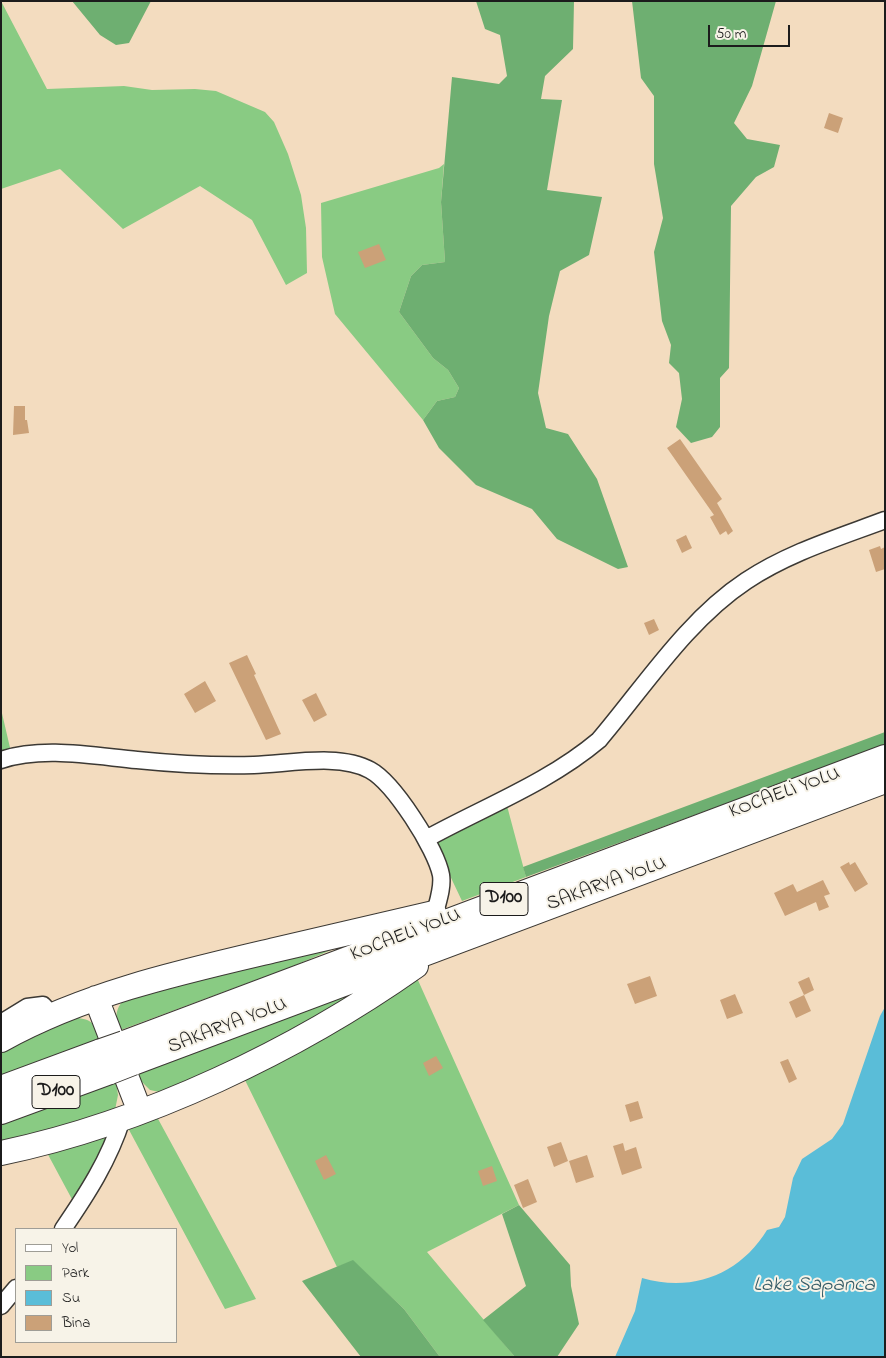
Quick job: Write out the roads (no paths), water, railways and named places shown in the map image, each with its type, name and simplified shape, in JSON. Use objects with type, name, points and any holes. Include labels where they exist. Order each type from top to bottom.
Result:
[{"type":"highway","name":"KOCAELİ YOLU","points":[[129,1053],[516,895],[885,757]]},
{"type":"highway","name":"SAKARYA YOLU","points":[[129,1053],[445,946],[885,781]]},
{"type":"highway","points":[[1,1040],[52,1015],[96,998],[210,966],[435,912],[516,895]]},
{"type":"highway","points":[[1,1153],[81,1133],[131,1116],[191,1092],[257,1060],[392,983],[445,946]]},
{"type":"highway","points":[[96,998],[131,1116]]},
{"type":"highway","name":"D100","points":[[1,1088],[106,1061],[129,1053]]},
{"type":"highway","name":"D100","points":[[1,1112],[106,1061]]},
{"type":"street","points":[[426,839],[558,771],[581,755],[599,740],[707,612],[746,581],[807,548],[885,520]]},
{"type":"street","points":[[1,760],[25,755],[57,754],[179,764],[253,765],[350,762],[372,771],[386,784],[426,839],[438,863],[442,878],[435,912]]},
{"type":"street","points":[[1,1023],[35,1004],[43,1005],[52,1015]]},
{"type":"street","points":[[64,1228],[92,1187],[114,1142],[131,1116]]},
{"type":"street","points":[[1,1306],[15,1289]]},
{"type":"water","name":"Lake Sapanca","points":[[885,1007],[885,1357],[615,1357],[635,1311],[642,1278],[679,1283],[697,1281],[714,1276],[743,1258],[767,1230],[779,1227],[785,1217],[793,1178],[802,1159],[832,1139],[843,1124],[880,1016]]}]
